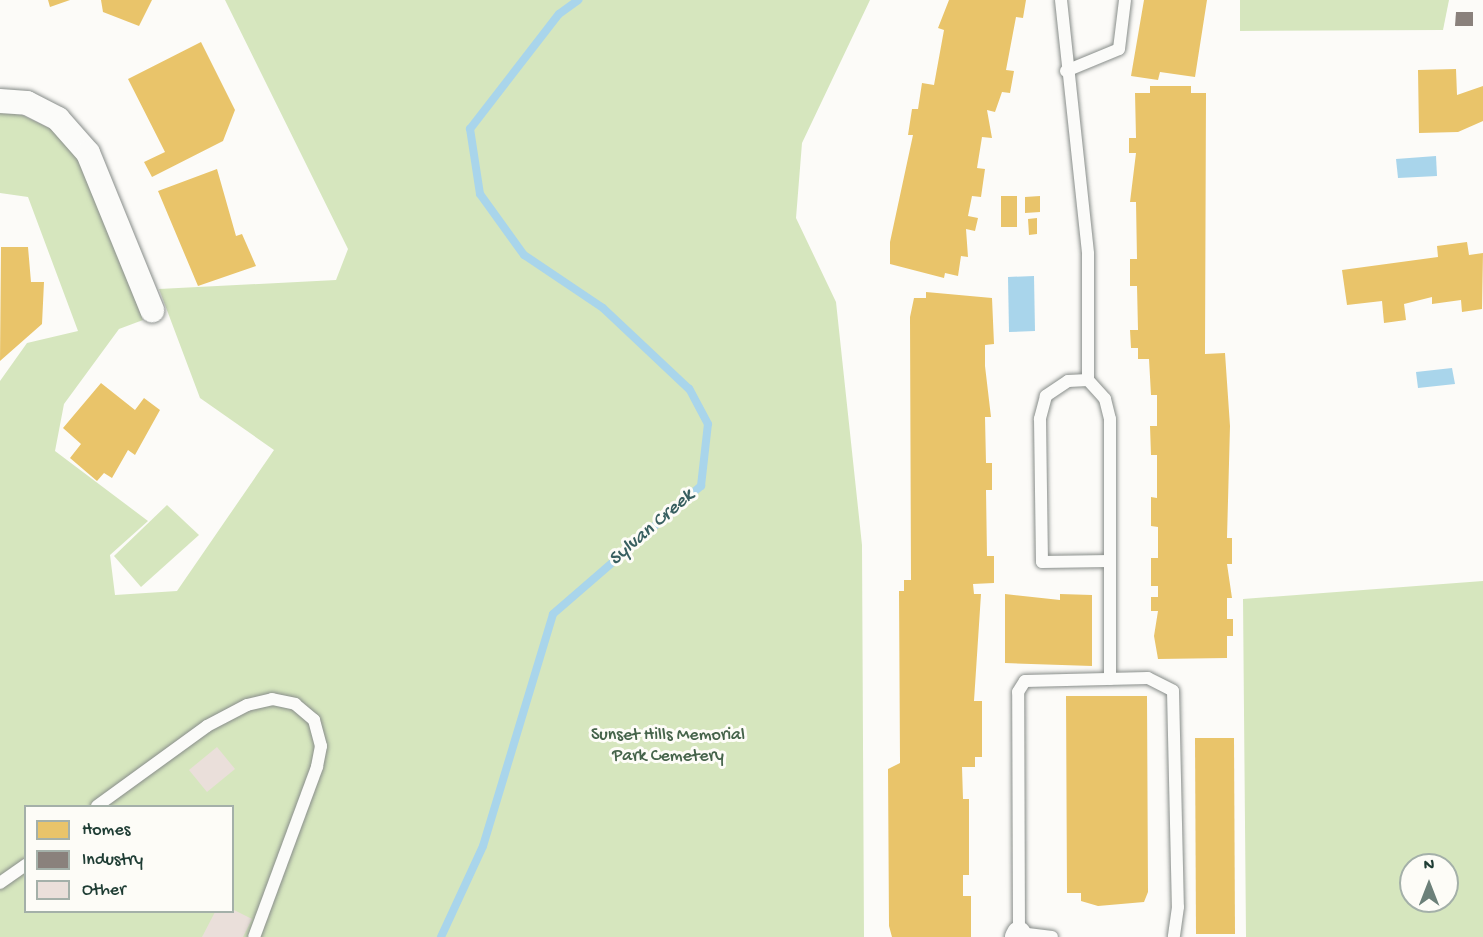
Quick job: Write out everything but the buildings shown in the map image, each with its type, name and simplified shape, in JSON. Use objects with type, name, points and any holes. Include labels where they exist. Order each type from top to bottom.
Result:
[{"type":"street","points":[[0,101],[27,104],[58,119],[88,153],[152,310]]},
{"type":"lane","points":[[1061,0],[1066,71],[1088,255],[1088,380],[1105,399],[1110,419],[1110,679]]},
{"type":"lane","points":[[1066,71],[1119,49],[1125,0]]},
{"type":"lane","points":[[1088,380],[1068,381],[1046,396],[1040,419],[1042,562],[1110,561]]},
{"type":"lane","points":[[1052,937],[1018,935],[1018,692],[1025,681],[1148,678],[1173,691],[1178,907],[1174,932],[1163,937]]},
{"type":"lane","points":[[100,805],[207,726],[247,705],[272,699],[295,704],[308,714],[321,746],[317,768],[254,937]]},
{"type":"lane","points":[[0,883],[24,866]]},
{"type":"green space","name":"Sunset Hills Memorial Park Cemetery","points":[[225,0],[870,0],[802,143],[796,218],[836,302],[862,545],[864,937],[0,937],[0,381],[27,343],[78,331],[28,197],[0,193],[0,112],[22,115],[51,129],[83,163],[143,320],[119,329],[64,404],[55,451],[148,521],[110,555],[115,595],[177,591],[274,450],[200,398],[159,289],[336,280],[348,249]]},
{"type":"green space","points":[[1240,0],[1449,0],[1443,30],[1240,31]]},
{"type":"green space","points":[[167,505],[199,535],[141,587],[114,556]]},
{"type":"green space","points":[[1483,581],[1483,937],[1246,937],[1243,599]]},
{"type":"water","points":[[1436,156],[1437,176],[1398,178],[1396,159]]},
{"type":"water","points":[[1034,276],[1035,331],[1009,332],[1008,277]]},
{"type":"water","points":[[1452,368],[1455,384],[1418,388],[1416,372]]},
{"type":"waterway","name":"Sylvan Creek","points":[[441,937],[483,846],[553,614],[701,486],[708,424],[689,389],[603,308],[524,255],[480,194],[470,129],[559,14],[578,0]]}]
